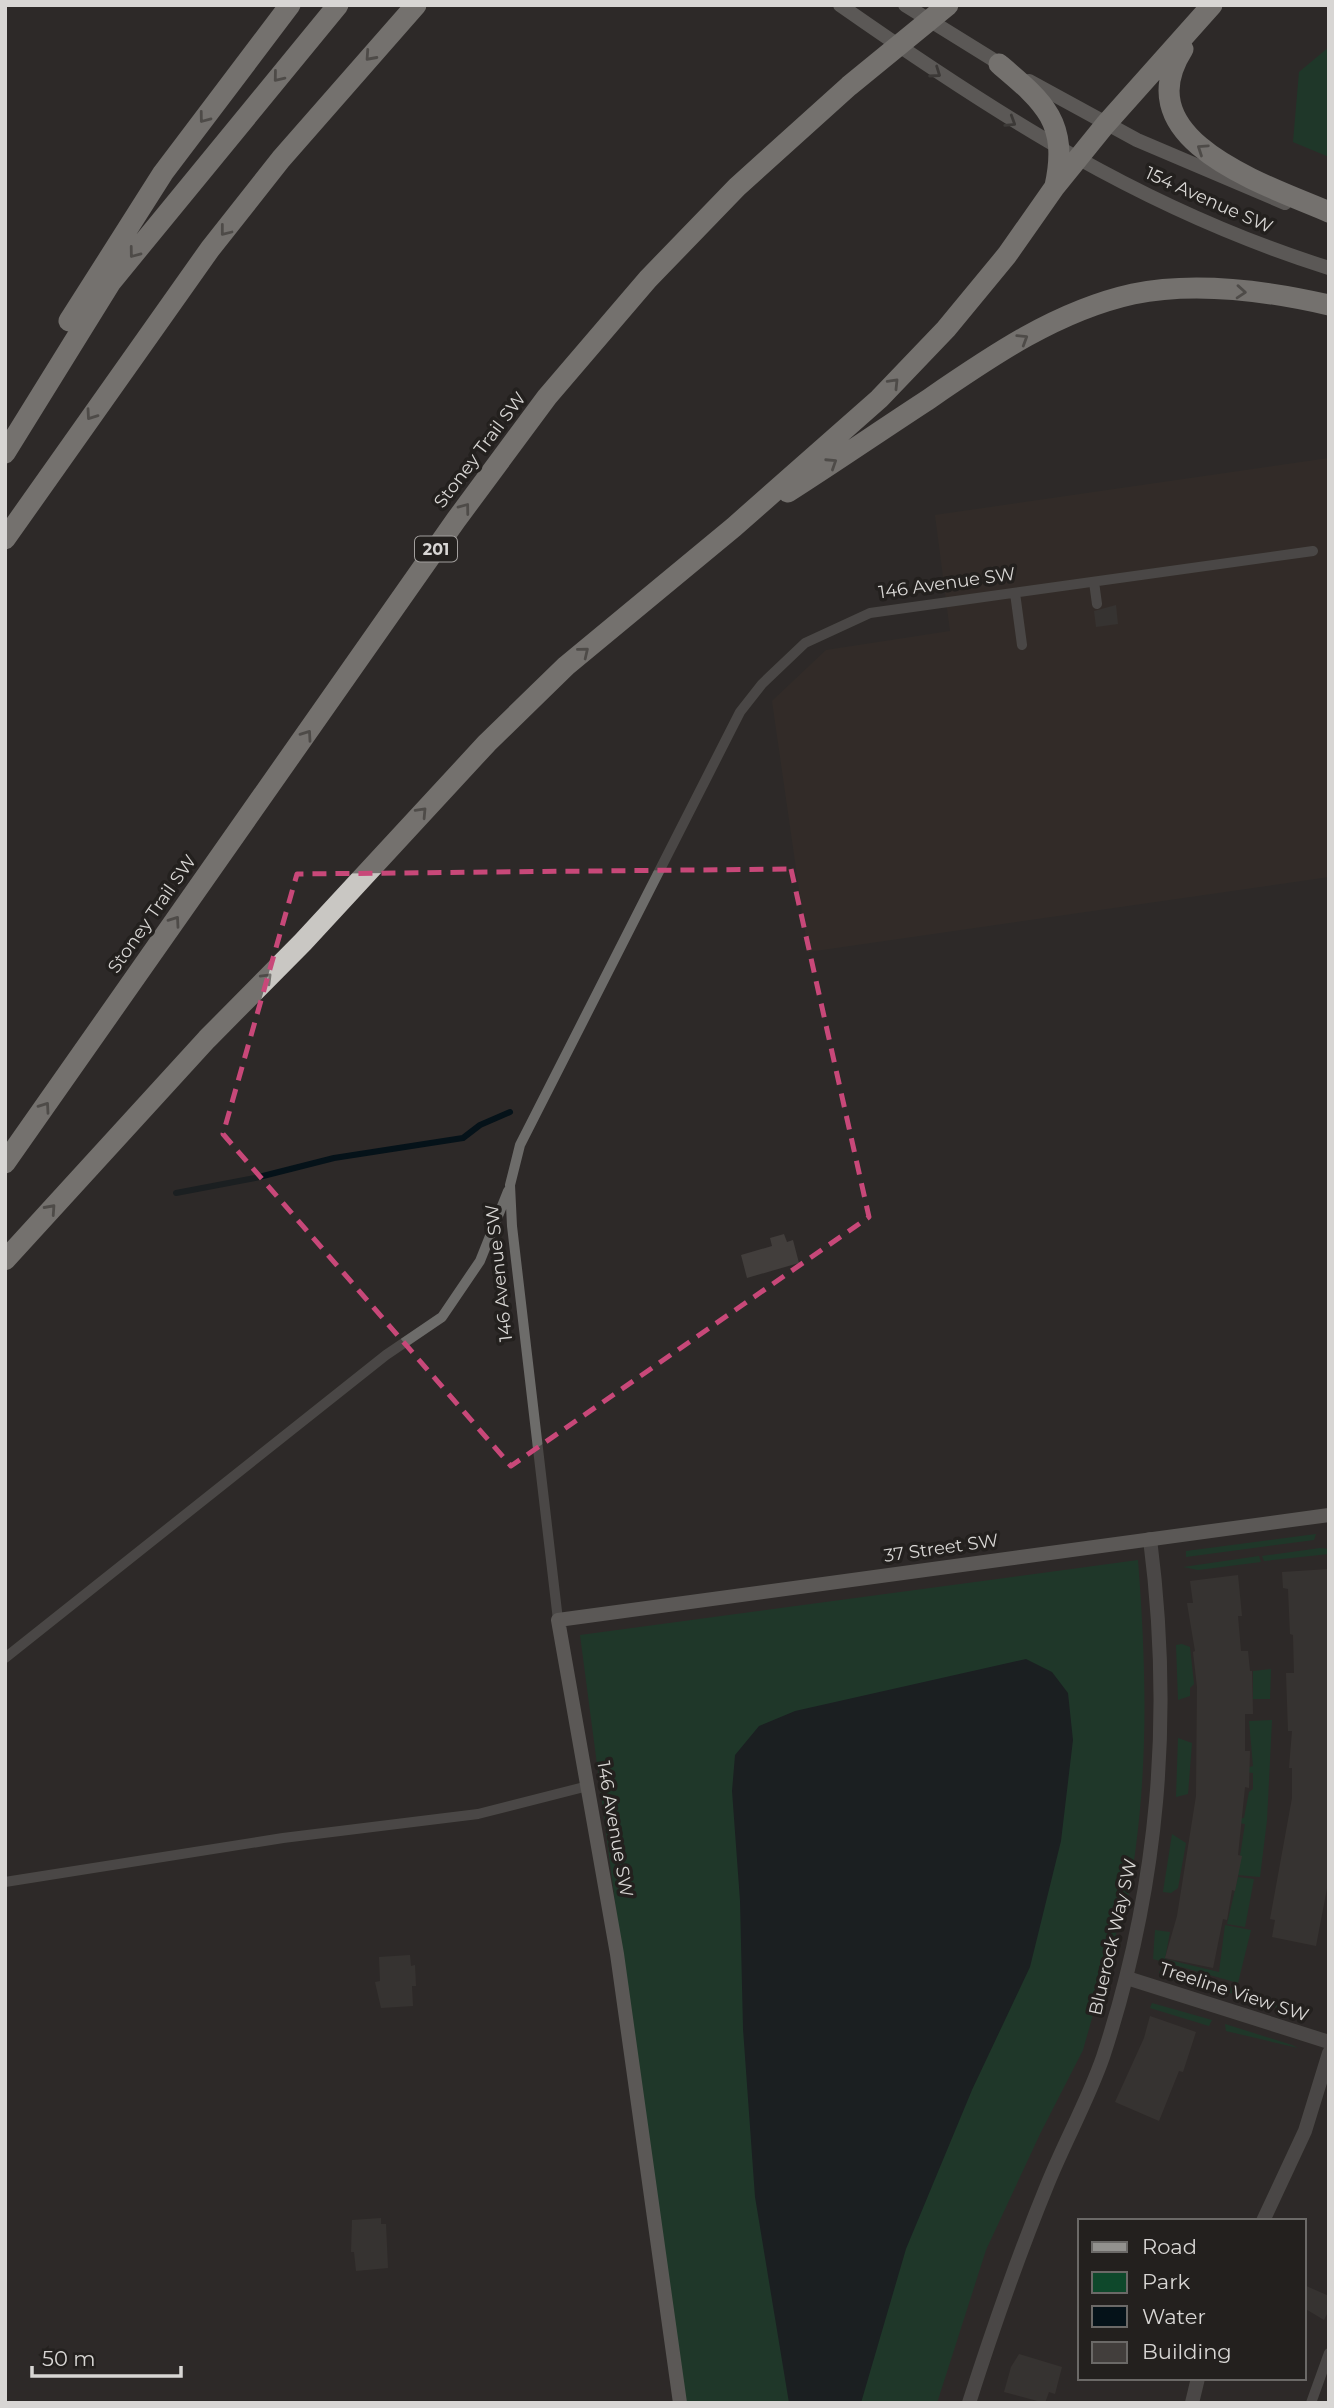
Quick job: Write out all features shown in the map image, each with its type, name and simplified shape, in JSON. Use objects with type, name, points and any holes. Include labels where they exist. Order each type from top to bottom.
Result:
[{"type":"highway","points":[[5,429],[115,246],[163,173],[290,5]]},
{"type":"highway","points":[[5,453],[111,282],[338,5]]},
{"type":"highway","points":[[5,539],[210,249],[281,159],[416,5]]},
{"type":"highway","name":"Stoney Trail SW","points":[[5,1163],[456,520],[547,397],[648,279],[737,187],[849,86],[948,5]]},
{"type":"highway","points":[[5,1260],[207,1039],[303,942],[487,743],[566,666],[734,527],[879,399],[946,329],[1007,255],[1054,188],[1068,154],[1105,125],[1210,8]]},
{"type":"highway","points":[[1210,8],[1173,64],[1169,82],[1170,102],[1186,138],[1217,159],[1267,185],[1329,212]]},
{"type":"highway","points":[[999,64],[1040,99],[1068,154]]},
{"type":"highway","points":[[734,527],[1025,337],[1097,304],[1134,294],[1171,289],[1245,292],[1329,305]]},
{"type":"street","name":"154 Avenue SW","points":[[840,5],[964,93],[1068,154],[1191,216],[1283,254],[1329,268]]},
{"type":"street","name":"154 Avenue SW","points":[[905,5],[999,64],[1105,125],[1259,195],[1329,218]]},
{"type":"street","name":"37 Street SW","points":[[558,1620],[1329,1515]]},
{"type":"street","name":"Bluerock Way SW","points":[[969,2403],[1007,2282],[1102,2060],[1127,1978],[1154,1843],[1162,1754],[1160,1613],[1150,1539]]},
{"type":"street","name":"146 Avenue SW","points":[[558,1620],[617,1954],[680,2403]]},
{"type":"street","name":"Treeline View SW","points":[[1127,1978],[1329,2042]]},
{"type":"street","points":[[1264,2219],[1305,2131],[1329,2053]]},
{"type":"street","points":[[1192,2403],[1198,2380]]},
{"type":"lane","name":"146 Avenue SW","points":[[558,1620],[512,1226],[510,1185],[520,1145],[727,736],[762,684],[805,643],[870,613],[1313,551]]},
{"type":"lane","points":[[1094,582],[1097,604]]},
{"type":"lane","points":[[1015,593],[1022,645]]},
{"type":"lane","points":[[5,1658],[376,1364],[442,1317],[480,1261],[510,1185]]},
{"type":"lane","points":[[5,1882],[283,1838],[478,1814],[588,1786]]},
{"type":"lane","points":[[1311,2403],[1329,2353]]},
{"type":"highlighted area","points":[[791,869],[869,1217],[511,1466],[223,1134],[297,874]]},
{"type":"shaded area","points":[[1329,458],[1329,877],[808,952],[772,701],[826,650],[950,631],[935,515]]},
{"type":"green space","points":[[1329,47],[1329,157],[1293,142],[1299,72]]},
{"type":"green space","points":[[1316,1534],[1314,1540],[1186,1557],[1186,1551]]},
{"type":"green space","points":[[1329,1549],[1329,1554],[1264,1561],[1262,1556]]},
{"type":"green space","points":[[1259,1556],[1261,1562],[1198,1570],[1183,1567]]},
{"type":"green space","points":[[1138,1560],[1144,1654],[1144,1745],[1137,1835],[1122,1929],[1119,1923],[1083,2050],[986,2250],[937,2403],[681,2403],[580,1635]]},
{"type":"green space","points":[[1176,1645],[1190,1647],[1194,1684],[1190,1688],[1190,1696],[1178,1700]]},
{"type":"green space","points":[[1271,1669],[1270,1699],[1253,1699],[1253,1671]]},
{"type":"green space","points":[[1272,1720],[1267,1820],[1260,1877],[1237,1875],[1245,1824],[1216,1820],[1244,1818],[1249,1792],[1253,1789],[1253,1773],[1237,1771],[1253,1766],[1249,1721]]},
{"type":"green space","points":[[1178,1738],[1192,1743],[1188,1794],[1176,1797]]},
{"type":"green space","points":[[1172,1834],[1186,1843],[1178,1888],[1171,1893],[1163,1892]]},
{"type":"green space","points":[[1238,1877],[1254,1879],[1245,1927],[1227,1924]]},
{"type":"green space","points":[[1225,1925],[1251,1930],[1238,1983],[1153,1959],[1155,1930],[1170,1932],[1165,1959],[1219,1972]]},
{"type":"green space","points":[[1161,1967],[1237,1989],[1234,1994],[1159,1973]]},
{"type":"green space","points":[[1240,1990],[1308,2011],[1310,2014],[1299,2014],[1238,1996]]},
{"type":"green space","points":[[1152,2003],[1212,2020],[1209,2026],[1150,2008]]},
{"type":"green space","points":[[1225,2024],[1292,2045],[1298,2048],[1226,2031]]},
{"type":"water","points":[[1026,1659],[1052,1672],[1068,1693],[1073,1740],[1061,1841],[1030,1967],[972,2090],[906,2249],[861,2403],[789,2403],[755,2197],[743,2029],[740,1901],[732,1791],[735,1755],[759,1726],[795,1711]]},
{"type":"building","points":[[1116,605],[1118,624],[1096,627],[1094,611]]},
{"type":"building","points":[[784,1234],[787,1242],[793,1240],[799,1263],[747,1278],[741,1255],[772,1246],[770,1238]]},
{"type":"building","points":[[1329,1569],[1329,1878],[1316,1946],[1272,1937],[1275,1920],[1270,1919],[1292,1798],[1292,1768],[1289,1768],[1292,1731],[1288,1731],[1286,1673],[1294,1673],[1293,1635],[1290,1634],[1288,1589],[1283,1588],[1282,1572]]},
{"type":"building","points":[[1238,1575],[1242,1616],[1238,1616],[1241,1651],[1248,1651],[1252,1671],[1253,1714],[1245,1714],[1245,1751],[1250,1751],[1249,1788],[1245,1787],[1238,1855],[1242,1856],[1235,1891],[1232,1890],[1227,1920],[1223,1919],[1213,1968],[1165,1958],[1177,1916],[1196,1796],[1197,1687],[1195,1651],[1187,1603],[1193,1603],[1190,1581]]},
{"type":"building","points":[[410,1955],[411,1966],[415,1965],[413,2006],[381,2008],[375,1982],[380,1981],[379,1957]]},
{"type":"building","points":[[1150,2016],[1196,2032],[1183,2072],[1179,2071],[1159,2121],[1115,2102],[1144,2038]]},
{"type":"building","points":[[381,2218],[381,2224],[386,2224],[388,2268],[356,2271],[354,2252],[351,2252],[352,2220]]},
{"type":"building","points":[[1306,2286],[1329,2296],[1329,2310],[1324,2320],[1306,2309]]},
{"type":"building","points":[[1019,2354],[1062,2367],[1055,2394],[1049,2392],[1045,2403],[1004,2392],[1011,2367]]},
{"type":"waterway","points":[[176,1193],[255,1178],[334,1158],[463,1138],[480,1125],[510,1112]]}]
